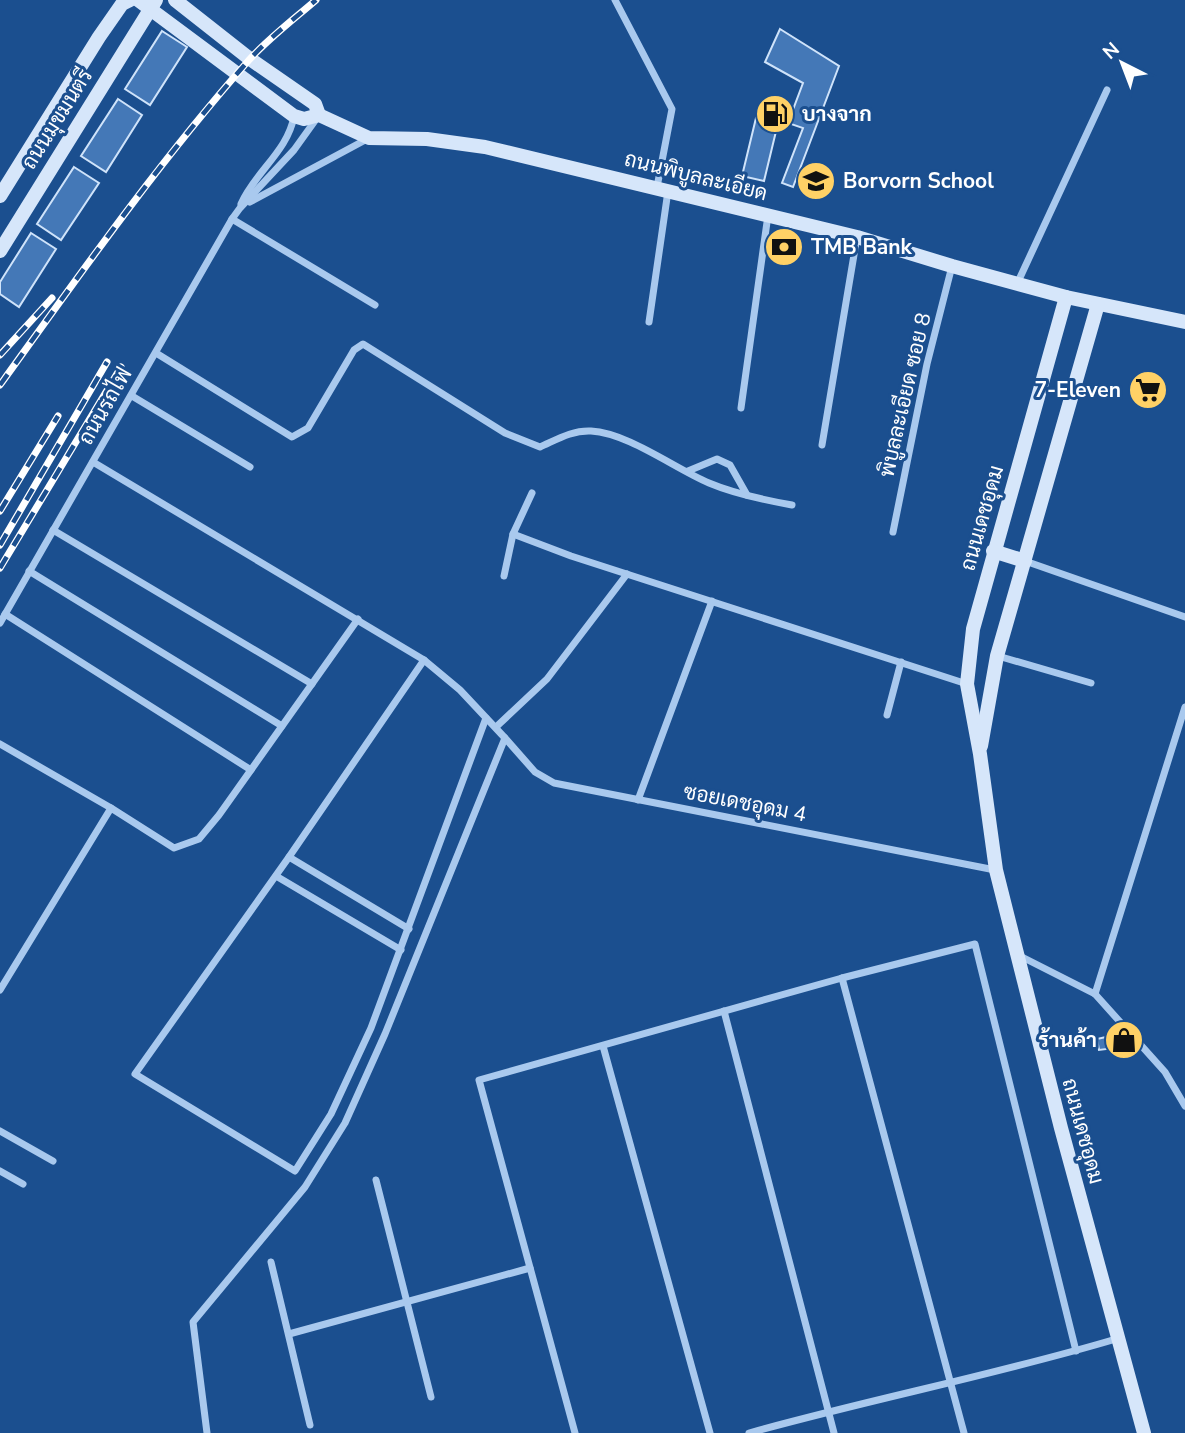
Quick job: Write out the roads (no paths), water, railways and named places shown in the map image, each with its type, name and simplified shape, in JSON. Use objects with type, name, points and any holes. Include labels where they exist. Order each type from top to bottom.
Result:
[{"type":"main road","name":"ถนนมุขมนตรี","points":[[0,196],[99,37],[122,4],[130,0]]},
{"type":"main road","name":"ถนนพิบูลละเอียด","points":[[176,0],[250,59],[315,104],[319,115]]},
{"type":"main road","name":"ถนนมุขมนตรี","points":[[0,251],[148,3]]},
{"type":"main road","points":[[148,3],[294,116]]},
{"type":"main road","name":"ถนนพิบูลละเอียด","points":[[294,116],[304,119],[319,115],[369,138],[427,139],[485,147],[768,214],[1066,297],[1185,322]]},
{"type":"main road","name":"ถนนเดชอุดม","points":[[1066,297],[973,629],[967,684],[996,870],[1116,1339],[1144,1433]]},
{"type":"main road","name":"ถนนเดชอุดม","points":[[980,754],[997,656],[1098,304]]},
{"type":"main road","points":[[993,551],[1025,561]]},
{"type":"street","points":[[615,0],[672,108],[649,322]]},
{"type":"street","points":[[1017,284],[1107,90]]},
{"type":"street","name":"ถนนรถไฟ","points":[[0,623],[232,219],[279,167],[319,115]]},
{"type":"street","name":"ถนนรถไฟ","points":[[240,208],[245,196],[278,152],[294,116]]},
{"type":"street","name":"ถนนรถไฟ","points":[[240,208],[369,138]]},
{"type":"street","points":[[741,408],[768,214]]},
{"type":"street","points":[[232,219],[375,305]]},
{"type":"street","points":[[822,445],[857,237]]},
{"type":"street","name":"พิบูลละเอียด ซอย 8","points":[[893,531],[928,364],[952,267]]},
{"type":"street","points":[[156,353],[292,437],[309,428],[354,350],[363,344],[505,433],[540,447],[570,433],[607,433],[705,481],[747,495],[792,505]]},
{"type":"street","points":[[132,396],[250,467]]},
{"type":"street","points":[[688,471],[717,459],[730,465],[747,495]]},
{"type":"street","name":"ซอยเดชอุดม 4","points":[[93,462],[424,660],[460,690],[535,772],[554,783],[996,870]]},
{"type":"street","points":[[503,576],[513,534],[532,493]]},
{"type":"street","points":[[53,530],[312,684]]},
{"type":"street","points":[[513,534],[627,574],[967,684]]},
{"type":"street","points":[[1025,561],[1185,617]]},
{"type":"street","points":[[29,571],[282,726]]},
{"type":"street","points":[[496,727],[547,679],[578,642],[627,574]]},
{"type":"street","points":[[638,800],[712,601]]},
{"type":"street","points":[[5,614],[251,770]]},
{"type":"street","points":[[0,744],[174,848],[199,839],[358,619]]},
{"type":"street","points":[[997,656],[1091,683]]},
{"type":"street","points":[[424,660],[276,876],[135,1074],[295,1171],[331,1114],[371,1028],[486,718]]},
{"type":"street","points":[[887,715],[901,662]]},
{"type":"street","points":[[1095,994],[1185,707]]},
{"type":"street","points":[[207,1433],[193,1322],[305,1187],[345,1123],[385,1034],[505,738]]},
{"type":"street","points":[[0,990],[111,808]]},
{"type":"street","points":[[289,857],[409,929]]},
{"type":"street","points":[[276,876],[401,950]]},
{"type":"street","points":[[576,1433],[479,1080],[842,978],[975,944],[1076,1351]]},
{"type":"street","points":[[1016,954],[1095,994],[1165,1072],[1185,1106]]},
{"type":"street","points":[[842,978],[964,1433]]},
{"type":"street","points":[[724,1011],[834,1433]]},
{"type":"street","points":[[603,1046],[710,1433]]},
{"type":"street","points":[[0,1130],[53,1161]]},
{"type":"street","points":[[0,1171],[23,1184]]},
{"type":"street","points":[[376,1180],[431,1397]]},
{"type":"street","points":[[271,1262],[310,1425]]},
{"type":"street","points":[[289,1334],[530,1268]]},
{"type":"street","points":[[749,1433],[1116,1339]]},
{"type":"railway","points":[[0,385],[120,220],[215,99],[273,36],[316,0]]},
{"type":"railway","points":[[0,355],[52,298]]},
{"type":"railway","points":[[0,545],[107,362]]},
{"type":"railway","points":[[0,568],[121,367]]},
{"type":"railway","points":[[0,511],[58,416]]},
{"type":"place","name":"บางจาก","points":[[775,114]]},
{"type":"place","name":"Borvorn School","points":[[816,181]]},
{"type":"place","name":"TMB Bank","points":[[784,247]]},
{"type":"place","name":"7-Eleven","points":[[1148,390]]},
{"type":"place","name":"ร้านค้า","points":[[1124,1040]]}]
